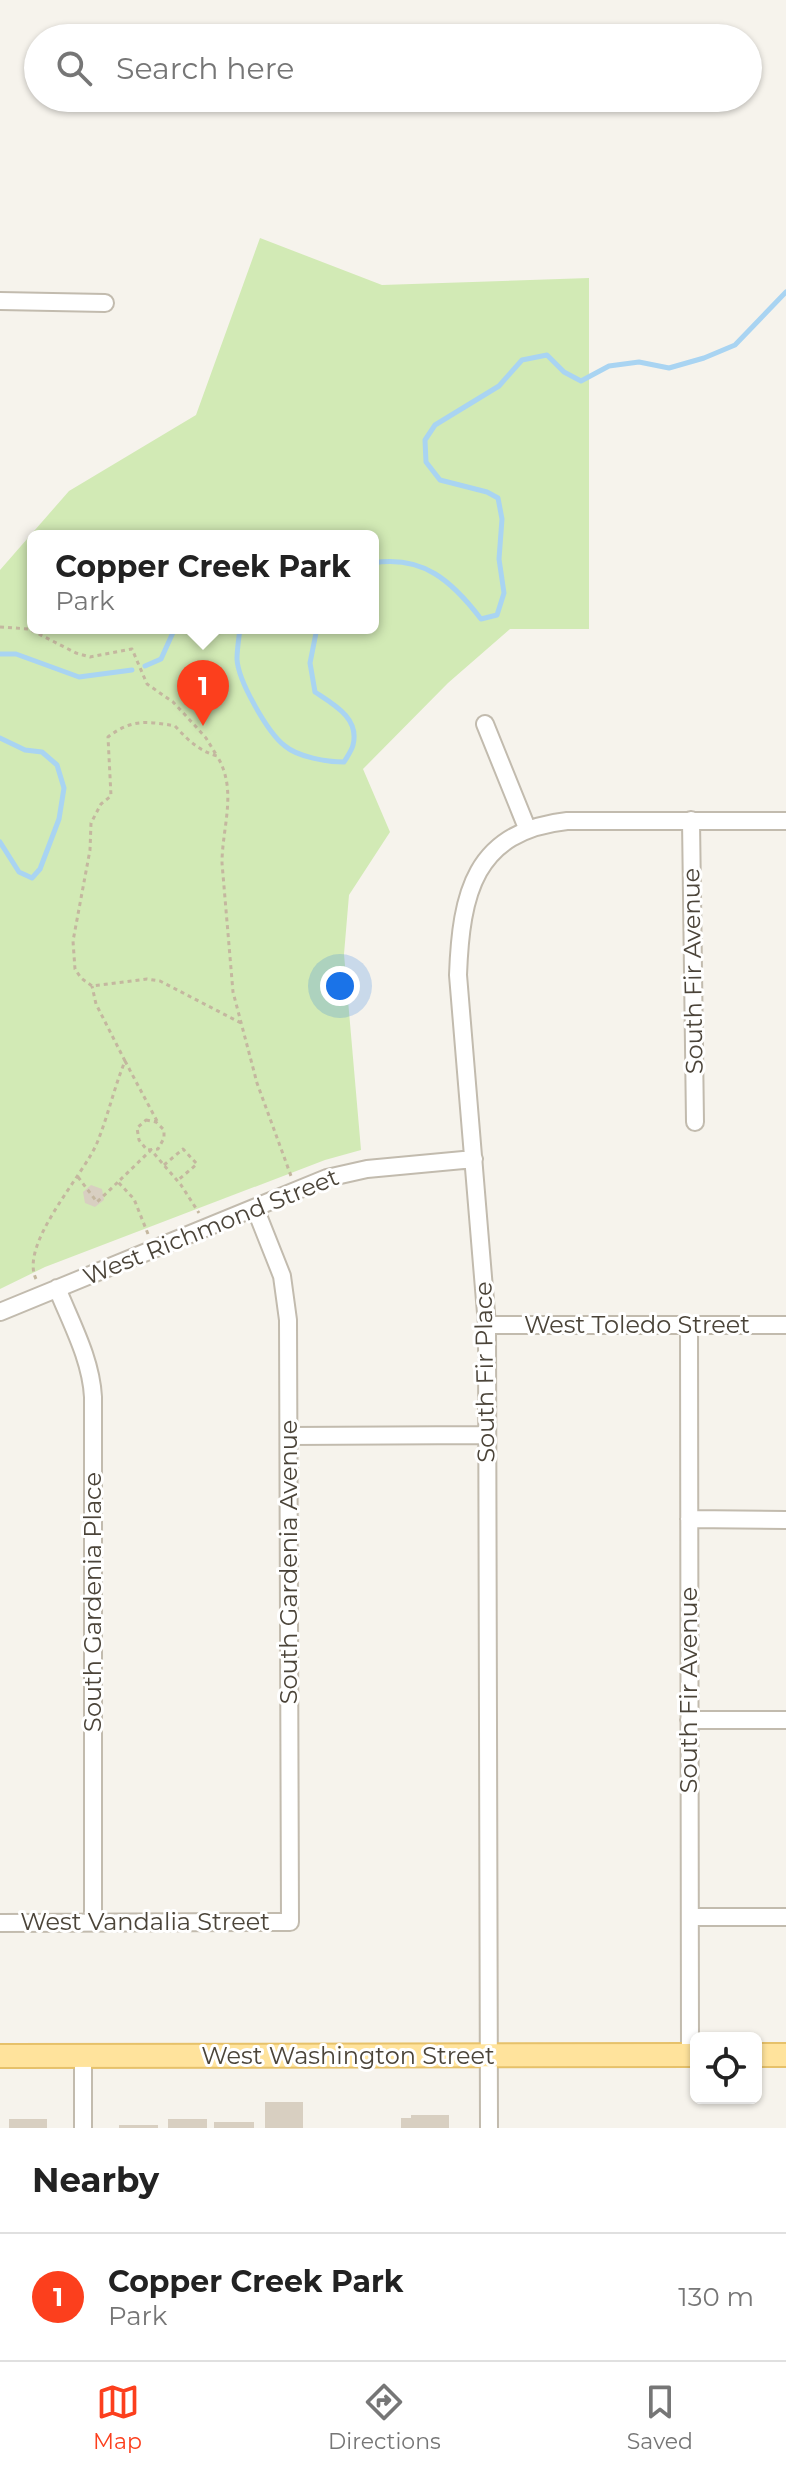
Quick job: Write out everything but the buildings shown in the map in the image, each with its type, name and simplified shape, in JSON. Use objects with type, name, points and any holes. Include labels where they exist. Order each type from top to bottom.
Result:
[{"type":"main road","name":"West Washington Street","points":[[0,2056],[690,2055]]},
{"type":"main road","points":[[762,2055],[786,2055]]},
{"type":"street","points":[[0,301],[105,303]]},
{"type":"street","points":[[485,724],[527,828],[567,821],[786,821]]},
{"type":"street","name":"South Fir Avenue","points":[[691,820],[695,1122]]},
{"type":"street","name":"South Fir Place","points":[[489,2055],[487,1325],[459,988],[462,919],[466,899],[482,864],[497,848],[527,828]]},
{"type":"street","name":"West Richmond Street","points":[[0,1312],[346,1173],[474,1159]]},
{"type":"street","name":"South Gardenia Avenue","points":[[255,1208],[275,1255],[288,1320],[290,1922]]},
{"type":"street","name":"South Gardenia Place","points":[[57,1288],[87,1363],[93,1397],[93,1922]]},
{"type":"street","name":"West Toledo Street","points":[[487,1325],[786,1325]]},
{"type":"street","name":"South Fir Avenue","points":[[689,1325],[692,2032]]},
{"type":"street","points":[[289,1436],[487,1435]]},
{"type":"street","points":[[689,1519],[786,1520]]},
{"type":"street","points":[[689,1720],[786,1720]]},
{"type":"street","points":[[690,1917],[786,1917]]},
{"type":"street","name":"West Vandalia Street","points":[[0,1923],[290,1922]]},
{"type":"street","points":[[489,2055],[489,2128]]},
{"type":"street","points":[[83,2056],[83,2128]]},
{"type":"path","points":[[0,627],[27,629]]},
{"type":"path","points":[[39,634],[90,657],[132,649],[147,684],[173,702],[188,718],[206,738],[223,766],[229,803],[222,863],[233,992],[257,1083],[291,1176]]},
{"type":"path","points":[[158,1124],[146,1120],[137,1128],[139,1140],[147,1150],[158,1149],[164,1138],[164,1130],[158,1124],[96,1004],[92,986],[75,969],[73,941],[90,850],[91,823],[101,804],[111,796],[108,737],[119,728],[136,722],[175,726],[189,742],[217,756]]},
{"type":"path","points":[[92,986],[147,979],[160,981],[241,1023]]},
{"type":"path","points":[[36,1279],[32,1266],[37,1243],[96,1145],[125,1061]]},
{"type":"path","points":[[164,1165],[183,1149],[197,1164],[177,1181]]},
{"type":"path","points":[[77,1175],[97,1202],[151,1150]]},
{"type":"path","points":[[151,1150],[199,1213]]},
{"type":"path","points":[[118,1182],[134,1199],[148,1234]]},
{"type":"green space","points":[[260,238],[382,285],[589,278],[589,629],[510,629],[448,683],[363,769],[390,832],[349,895],[344,954],[361,1150],[325,1160],[45,1267],[0,1289],[0,570],[27,539],[27,634],[379,634],[379,530],[35,530],[69,491],[196,415]]},
{"type":"waterway","points":[[379,563],[407,563],[421,567],[447,582],[481,619],[497,615],[504,593],[499,559],[502,519],[498,498],[487,492],[440,480],[426,462],[425,440],[435,425],[499,386],[522,360],[547,355],[564,372],[581,381],[609,366],[639,362],[669,368],[704,358],[735,345],[786,292]]},
{"type":"waterway","points":[[145,666],[161,659],[172,634]]},
{"type":"waterway","points":[[239,634],[239,669],[248,693],[270,730],[285,746],[297,753],[344,762],[353,745],[353,727],[343,713],[315,692],[310,663],[316,634]]},
{"type":"waterway","points":[[0,654],[16,654],[79,677],[132,670]]},
{"type":"waterway","points":[[0,738],[25,750],[42,752],[57,765],[64,788],[59,819],[40,869],[32,878],[19,872],[0,842]]},
{"type":"place","name":"Copper Creek Park","points":[[203,726]]}]
